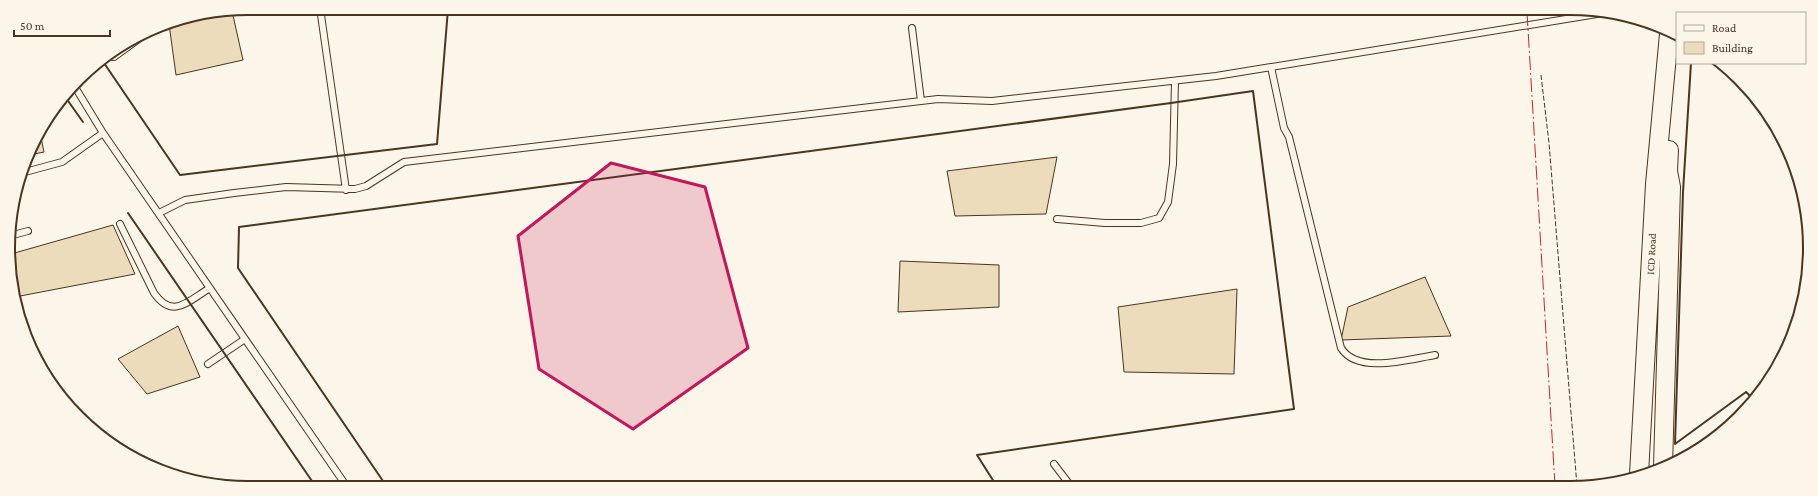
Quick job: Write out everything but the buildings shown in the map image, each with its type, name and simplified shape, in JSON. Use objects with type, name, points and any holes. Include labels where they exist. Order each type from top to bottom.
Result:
[{"type":"main road","name":"ICD Road","points":[[1662,462],[1671,187],[1668,171],[1670,38]]},
{"type":"main road","name":"ICD Road","points":[[1639,471],[1654,184],[1657,170],[1670,38]]},
{"type":"lane","points":[[321,15],[346,190]]},
{"type":"lane","points":[[159,213],[185,200],[234,193],[286,187],[346,190],[366,186],[404,162],[938,99],[992,101],[1174,81],[1271,67],[1585,15]]},
{"type":"lane","points":[[912,28],[920,101]]},
{"type":"lane","points":[[1271,67],[1284,128],[1289,137],[1341,348],[1345,354],[1361,363],[1379,364],[1435,354]]},
{"type":"lane","points":[[1057,219],[1105,223],[1141,223],[1159,218],[1168,202],[1174,164],[1174,81]]},
{"type":"lane","points":[[76,90],[103,133],[342,481]]},
{"type":"lane","points":[[28,171],[62,162],[103,133]]},
{"type":"lane","points":[[120,224],[154,294],[160,302],[168,307],[180,306],[210,288]]},
{"type":"lane","points":[[15,234],[28,230]]},
{"type":"lane","points":[[208,364],[245,339]]},
{"type":"lane","points":[[1054,464],[1067,481]]},
{"type":"highlighted area","points":[[611,163],[705,187],[748,348],[633,429],[539,369],[518,236]]},
{"type":"fence","points":[[1541,75],[1549,143],[1577,481]]},
{"type":"wall","points":[[105,64],[180,175],[437,144],[448,15]]},
{"type":"wall","points":[[1691,64],[1683,192],[1675,444],[1746,392],[1750,396]]},
{"type":"wall","points":[[383,481],[238,268],[239,227],[1253,91],[1294,409],[977,455],[993,481]]},
{"type":"wall","points":[[68,100],[83,122]]},
{"type":"wall","points":[[128,213],[312,481]]},
{"type":"power","points":[[1527,15],[1555,481]]}]
